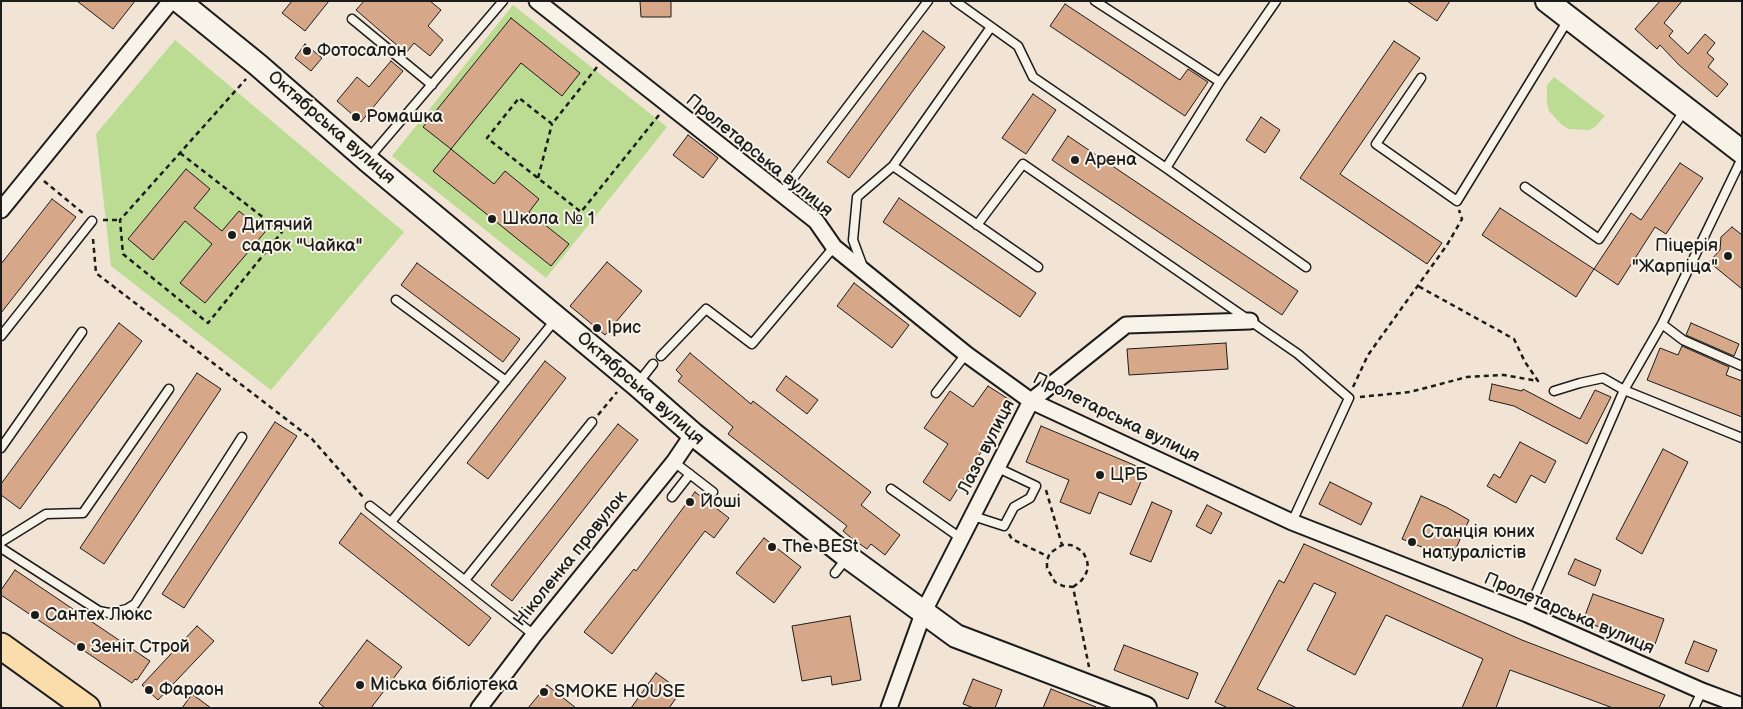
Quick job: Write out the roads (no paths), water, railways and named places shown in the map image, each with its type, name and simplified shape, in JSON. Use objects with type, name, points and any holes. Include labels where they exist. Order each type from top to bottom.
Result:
[{"type":"main road","name":"Октябрська вулиця","points":[[178,1],[258,65],[367,160],[633,381],[841,565],[924,611],[956,636],[1145,708]]},
{"type":"main road","points":[[1547,1],[1742,152]]},
{"type":"main road","points":[[1,646],[87,708]]},
{"type":"street","points":[[1,210],[171,1]]},
{"type":"street","name":"Пролетарська вулиця","points":[[537,1],[816,221],[834,246],[966,354],[1031,401],[1292,522],[1526,614],[1702,691],[1742,706]]},
{"type":"street","name":"Лазо вулиця","points":[[889,708],[924,611],[1031,401],[1126,325],[1250,321]]},
{"type":"street","name":"Ніколенка провулок","points":[[479,708],[534,635],[674,462],[692,434]]},
{"type":"lane","points":[[367,160],[503,1]]},
{"type":"lane","points":[[781,194],[928,1]]},
{"type":"lane","points":[[955,1],[1018,46],[1033,77],[1306,267]]},
{"type":"lane","points":[[1095,1],[1220,82]]},
{"type":"lane","points":[[1166,168],[1220,82],[1276,1]]},
{"type":"lane","points":[[1421,78],[1376,144],[1457,201],[1569,18]]},
{"type":"lane","points":[[352,19],[432,85]]},
{"type":"lane","points":[[864,271],[853,240],[857,197],[894,166],[991,27]]},
{"type":"lane","points":[[1525,187],[1599,239],[1686,110]]},
{"type":"lane","points":[[1526,614],[1624,390],[1662,324],[1742,158]]},
{"type":"lane","points":[[977,225],[1023,164],[1298,354],[1349,398],[1292,522]]},
{"type":"lane","points":[[894,166],[1038,267]]},
{"type":"lane","points":[[1,336],[92,221]]},
{"type":"lane","points":[[660,356],[706,309],[752,344],[834,246]]},
{"type":"lane","points":[[396,300],[506,380]]},
{"type":"lane","points":[[391,522],[557,318]]},
{"type":"lane","points":[[1662,324],[1683,340],[1742,366]]},
{"type":"lane","points":[[1,448],[82,332]]},
{"type":"lane","points":[[936,393],[966,354]]},
{"type":"lane","points":[[633,381],[653,364]]},
{"type":"lane","points":[[1554,391],[1580,382],[1603,378],[1624,390],[1742,438]]},
{"type":"lane","points":[[1,542],[46,514],[83,513],[168,389]]},
{"type":"lane","points":[[465,580],[592,422]]},
{"type":"lane","points":[[1,548],[99,611],[109,614],[127,609],[135,604],[242,436]]},
{"type":"lane","points":[[674,462],[713,492]]},
{"type":"lane","points":[[973,516],[1004,526],[1014,507],[1030,498],[1036,486],[998,468]]},
{"type":"lane","points":[[672,498],[690,474]]},
{"type":"lane","points":[[891,489],[962,539]]},
{"type":"lane","points":[[370,506],[534,635]]},
{"type":"lane","points":[[1694,708],[1702,691]]},
{"type":"place","name":"Фотосалон","points":[[307,51]]},
{"type":"place","name":"Ромашка","points":[[356,117]]},
{"type":"place","name":"Арена","points":[[1075,160]]},
{"type":"place","name":"Школа № 1","points":[[492,219]]},
{"type":"place","name":"Дитячий садок \"Чайка\"","points":[[232,235]]},
{"type":"place","name":"Піцерія \"Жарпіца\"","points":[[1728,256]]},
{"type":"place","name":"Ірис","points":[[597,328]]},
{"type":"place","name":"ЦРБ","points":[[1100,475]]},
{"type":"place","name":"Йоші","points":[[690,502]]},
{"type":"place","name":"Станція юних натуралістів","points":[[1412,542]]},
{"type":"place","name":"The BESt","points":[[772,547]]},
{"type":"place","name":"Сантех Люкс","points":[[35,615]]},
{"type":"place","name":"Зеніт Строй","points":[[81,647]]},
{"type":"place","name":"Міська бібліотека","points":[[360,685]]},
{"type":"place","name":"Фараон","points":[[149,690]]},
{"type":"place","name":"SMOKE HOUSE","points":[[544,692]]}]
